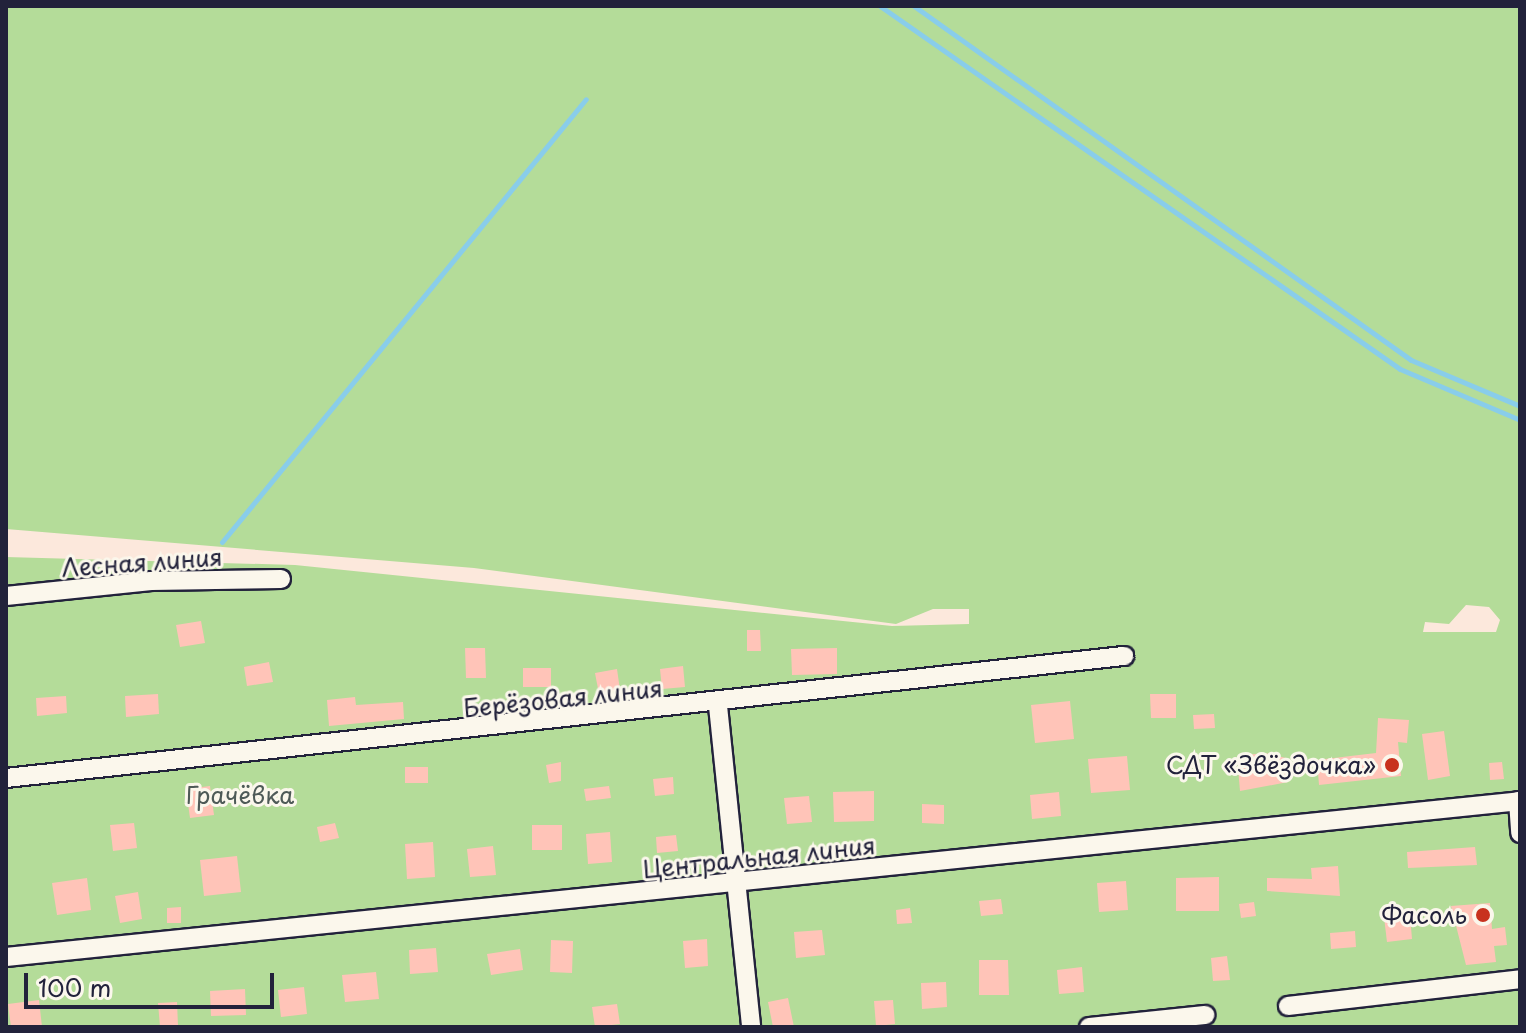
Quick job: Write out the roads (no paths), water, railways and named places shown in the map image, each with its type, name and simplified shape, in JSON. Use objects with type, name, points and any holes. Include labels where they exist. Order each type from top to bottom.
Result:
[{"type":"street","name":"Лесная линия","points":[[6,596],[151,581],[281,579]]},
{"type":"street","name":"Берёзовая линия","points":[[6,778],[718,706],[1124,656]]},
{"type":"street","points":[[718,706],[751,1027]]},
{"type":"street","points":[[1519,801],[1520,833]]},
{"type":"street","name":"Центральная линия","points":[[6,957],[737,884],[1434,806],[1519,801]]},
{"type":"street","points":[[1288,1006],[1520,979]]},
{"type":"street","points":[[1089,1027],[1205,1015]]},
{"type":"waterway","points":[[880,6],[1400,369],[1520,420]]},
{"type":"waterway","points":[[914,6],[1411,360],[1520,406]]},
{"type":"waterway","points":[[222,542],[586,99]]},
{"type":"place","name":"СДТ «Звёздочка»","points":[[1392,765]]},
{"type":"place","name":"Фасоль","points":[[1483,915]]},
{"type":"park label","name":"Грачёвка","points":[[240,795]]}]
